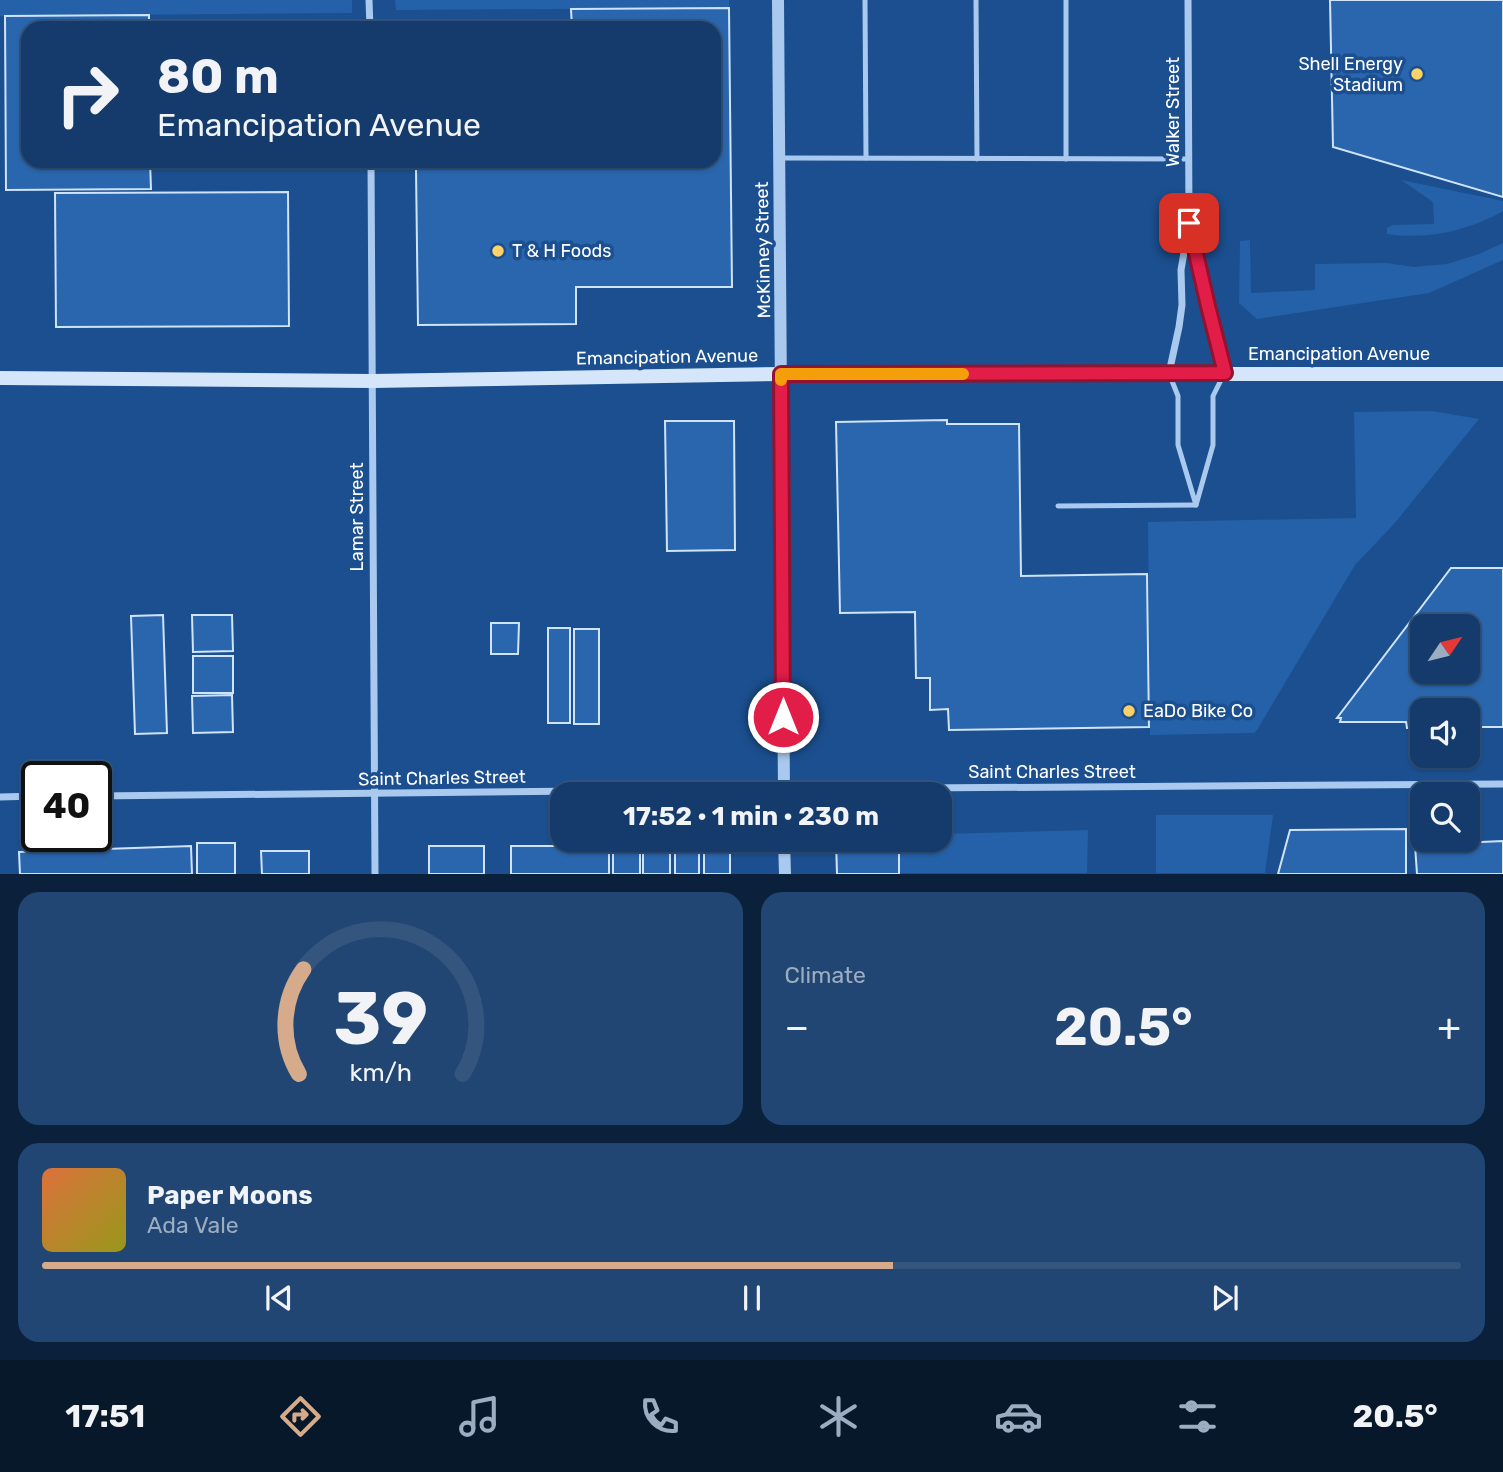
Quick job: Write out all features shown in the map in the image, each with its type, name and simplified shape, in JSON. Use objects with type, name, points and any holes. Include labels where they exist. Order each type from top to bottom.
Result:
[{"type":"main road","name":"Emancipation Avenue","points":[[0,378],[372,382],[781,374],[1503,374]]},
{"type":"street","points":[[369,0],[370,21]]},
{"type":"street","name":"McKinney Street","points":[[778,0],[784,782]]},
{"type":"street","name":"Walker Street","points":[[1169,373],[1182,305],[1181,270],[1189,223],[1188,0]]},
{"type":"street","name":"Lamar Street","points":[[370,168],[374,873]]},
{"type":"street","name":"Walker Street","points":[[1189,223],[1225,373]]},
{"type":"street","name":"Saint Charles Street","points":[[952,790],[1503,784]]},
{"type":"street","name":"Saint Charles Street","points":[[112,796],[550,793]]},
{"type":"street","points":[[0,797],[21,796]]},
{"type":"street","points":[[784,852],[785,873]]},
{"type":"lane","points":[[865,0],[866,158]]},
{"type":"lane","points":[[976,0],[977,159]]},
{"type":"lane","points":[[1066,0],[1066,159]]},
{"type":"lane","points":[[779,158],[1188,159]]},
{"type":"lane","points":[[1169,373],[1178,396],[1178,445],[1196,505]]},
{"type":"lane","points":[[1196,505],[1213,445],[1213,397],[1225,373]]},
{"type":"lane","points":[[1059,506],[1196,505]]},
{"type":"shaded area","points":[[0,0],[352,0],[352,13],[0,16]]},
{"type":"shaded area","points":[[395,0],[729,0],[729,8],[396,10]]},
{"type":"shaded area","points":[[1401,180],[1503,201],[1503,211],[1462,229],[1432,235],[1387,234],[1387,228],[1393,225],[1434,224],[1433,202]]},
{"type":"shaded area","points":[[1250,240],[1251,293],[1315,290],[1315,264],[1387,263],[1414,267],[1447,264],[1503,243],[1503,260],[1429,293],[1257,319],[1239,303],[1240,241]]},
{"type":"shaded area","points":[[1432,411],[1479,419],[1394,524],[1355,565],[1257,730],[1254,733],[1150,735],[1148,522],[1356,518],[1354,412]]},
{"type":"shaded area","points":[[1156,815],[1273,815],[1265,873],[1156,873]]},
{"type":"shaded area","points":[[1088,830],[1087,873],[899,873],[899,852],[952,852],[952,834]]},
{"type":"building","name":"Shell Energy Stadium","points":[[1330,0],[1503,0],[1503,197],[1333,147]]},
{"type":"building","points":[[729,8],[732,287],[576,287],[576,324],[418,325],[416,169],[721,168],[721,21],[572,21],[571,9]]},
{"type":"building","points":[[149,15],[149,21],[21,21],[21,168],[150,168],[151,189],[6,190],[5,16]]},
{"type":"building","points":[[204,168],[304,168],[204,169]]},
{"type":"building","points":[[288,192],[289,326],[56,327],[55,193]]},
{"type":"building","points":[[947,420],[947,424],[1019,424],[1021,576],[1147,574],[1149,727],[949,730],[948,709],[930,710],[930,678],[916,678],[915,612],[840,613],[836,422]]},
{"type":"building","points":[[665,421],[734,421],[735,550],[667,551]]},
{"type":"building","points":[[1451,568],[1503,568],[1503,727],[1480,727],[1480,698],[1410,698],[1410,728],[1407,728],[1406,722],[1340,722],[1341,718],[1337,718],[1410,622],[1410,684],[1480,684],[1480,614],[1416,614]]},
{"type":"building","points":[[163,615],[167,733],[135,734],[131,616]]},
{"type":"building","points":[[192,615],[232,615],[233,651],[193,652]]},
{"type":"building","points":[[491,623],[519,623],[518,654],[491,654]]},
{"type":"building","points":[[548,628],[570,628],[570,723],[548,723]]},
{"type":"building","points":[[574,629],[599,629],[599,724],[574,724]]},
{"type":"building","points":[[193,656],[233,656],[233,693],[193,693]]},
{"type":"building","points":[[232,695],[233,732],[193,733],[192,696]]},
{"type":"building","points":[[1406,829],[1406,874],[1278,874],[1290,830]]},
{"type":"building","points":[[1503,841],[1503,874],[1417,874],[1415,852],[1480,852],[1480,842]]},
{"type":"building","points":[[197,843],[235,843],[235,874],[197,874]]},
{"type":"building","points":[[191,846],[192,874],[20,874],[19,852],[112,852],[112,849]]},
{"type":"building","points":[[429,846],[484,846],[484,874],[429,874]]},
{"type":"building","points":[[511,846],[550,846],[550,852],[609,852],[609,874],[511,874]]},
{"type":"building","points":[[261,851],[309,851],[309,874],[262,874]]},
{"type":"building","points":[[613,852],[640,852],[640,874],[613,874]]},
{"type":"building","points":[[643,852],[670,852],[670,874],[643,874]]},
{"type":"building","points":[[675,852],[699,852],[699,874],[675,874]]},
{"type":"building","points":[[704,852],[730,852],[730,874],[704,874]]},
{"type":"building","points":[[836,852],[899,852],[899,874],[837,874]]},
{"type":"slow traffic","points":[[781,380],[781,374],[963,374]]},
{"type":"place","name":"Shell Energy Stadium","points":[[1417,74]]},
{"type":"place","name":"T & H Foods","points":[[498,251]]},
{"type":"place","name":"EaDo Bike Co","points":[[1129,711]]},
{"type":"route","points":[[783,717],[781,374],[1225,373],[1189,223]]}]
